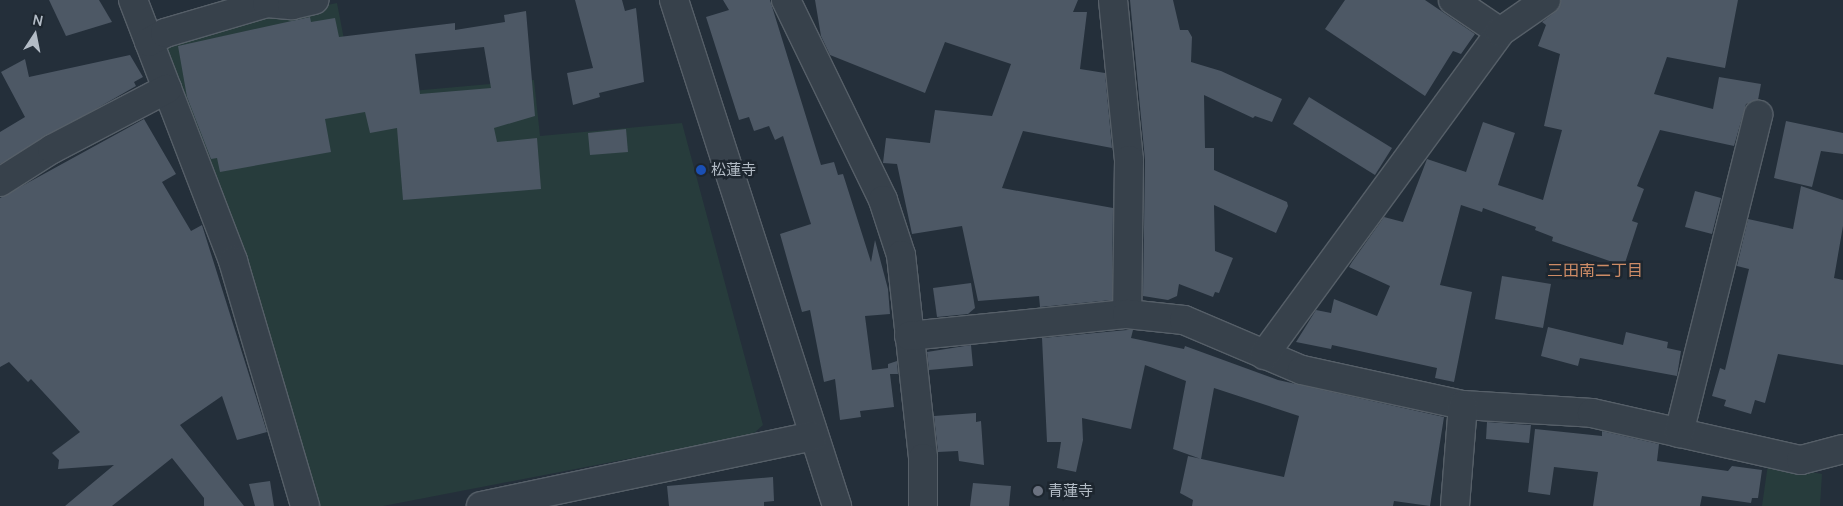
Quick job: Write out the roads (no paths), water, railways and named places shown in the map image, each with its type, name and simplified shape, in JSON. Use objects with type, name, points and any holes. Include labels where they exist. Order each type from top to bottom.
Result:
[{"type":"street","points":[[133,0],[233,261],[304,506]]},
{"type":"street","points":[[149,42],[165,33],[267,3],[292,5],[314,0]]},
{"type":"street","points":[[674,0],[837,506]]},
{"type":"street","points":[[786,0],[883,200],[901,256],[923,458],[923,506]]},
{"type":"street","points":[[1113,0],[1129,160],[1128,314]]},
{"type":"street","points":[[1453,0],[1500,32]]},
{"type":"street","points":[[1264,355],[1500,32],[1546,0]]},
{"type":"street","points":[[0,182],[52,149],[167,89]]},
{"type":"street","points":[[1679,434],[1758,115]]},
{"type":"street","points":[[910,336],[1128,314],[1184,320],[1302,370],[1463,405],[1568,410],[1649,424],[1679,434],[1801,460],[1843,449]]},
{"type":"street","points":[[1454,506],[1463,405]]},
{"type":"street","points":[[481,506],[813,436]]},
{"type":"place","name":"松蓮寺","points":[[701,170]]},
{"type":"place","name":"青蓮寺","points":[[1038,491]]},
{"type":"district","name":"三田南二丁目","points":[[1595,270]]}]
